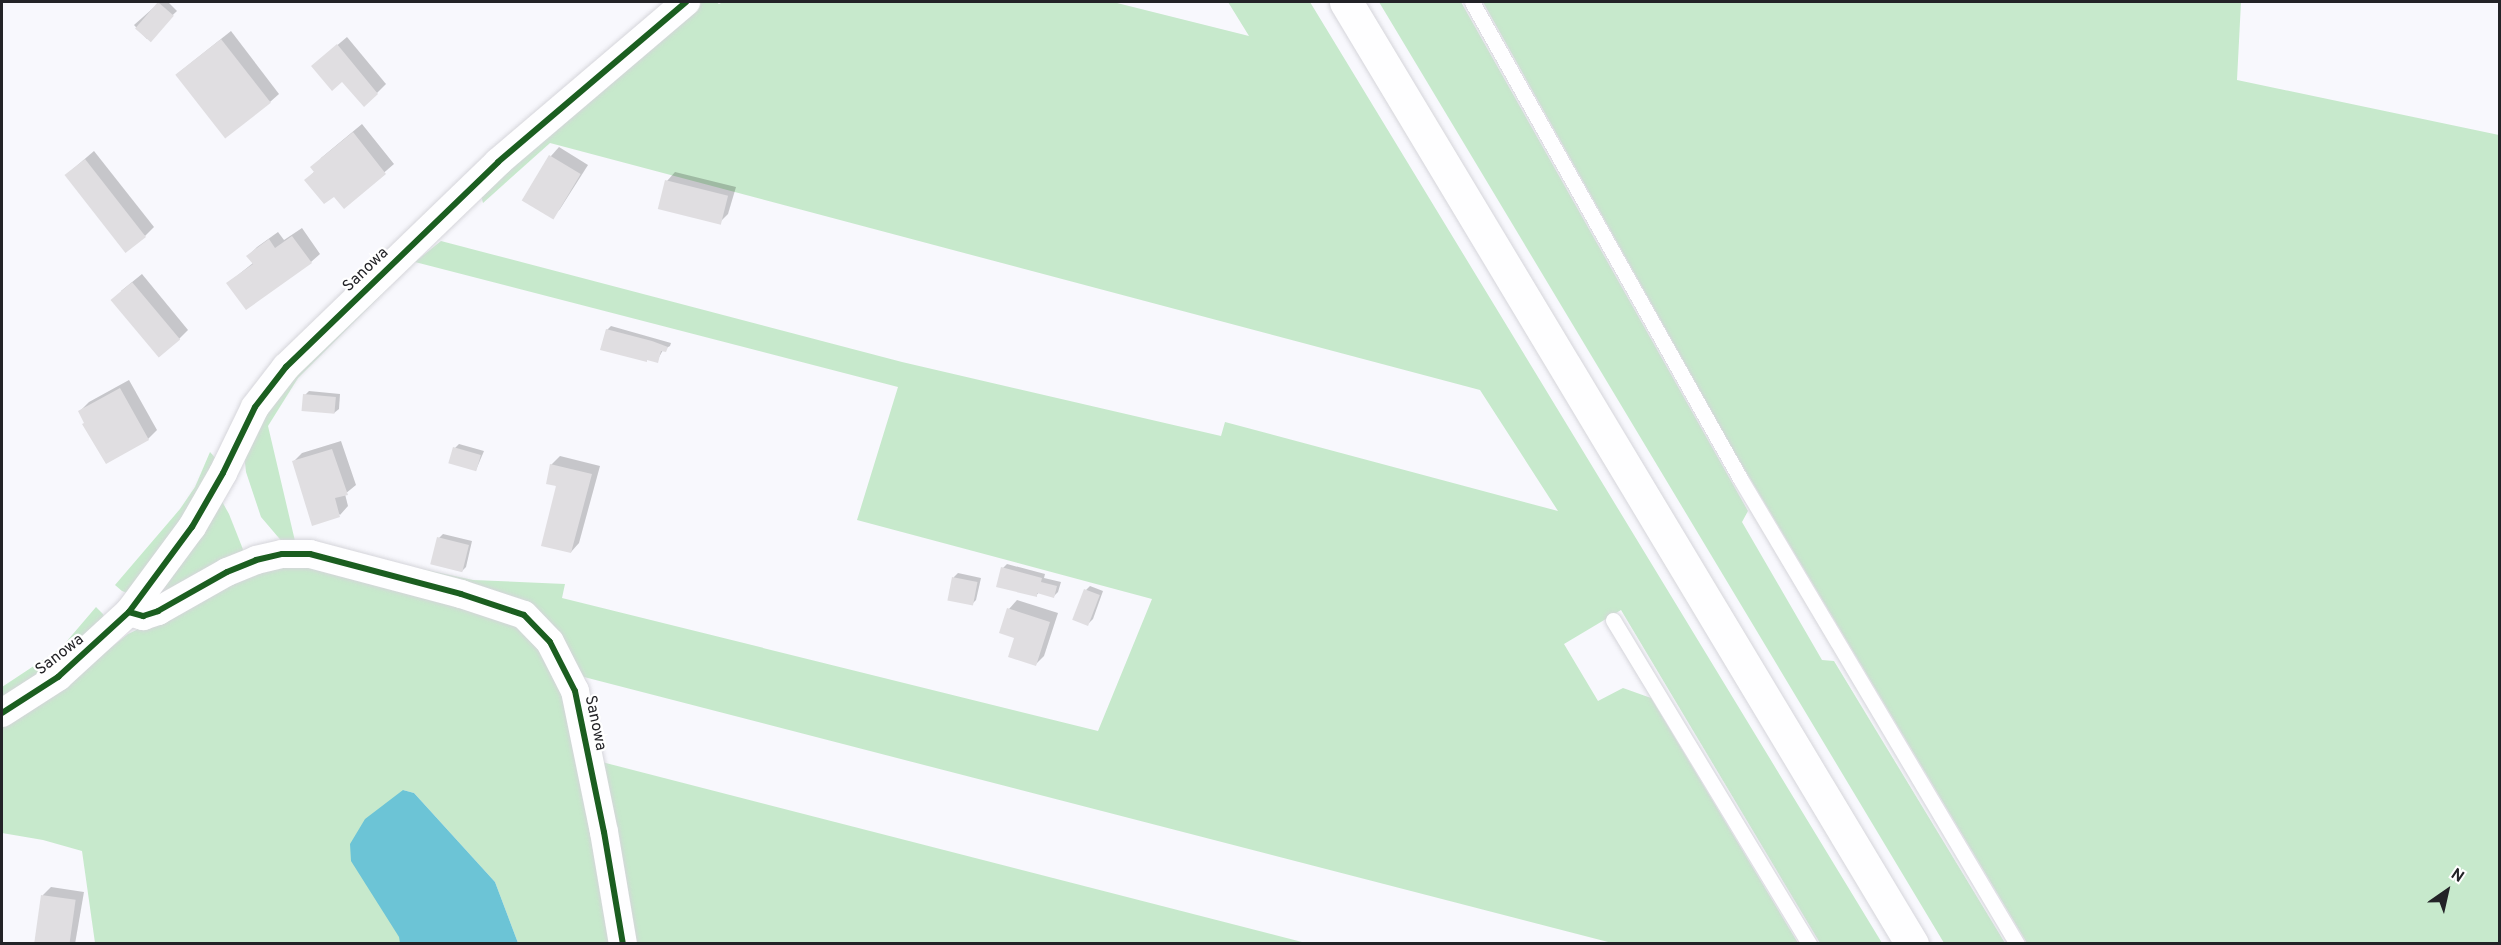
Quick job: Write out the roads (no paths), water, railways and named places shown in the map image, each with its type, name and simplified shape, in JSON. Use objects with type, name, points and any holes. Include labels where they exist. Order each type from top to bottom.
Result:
[{"type":"main road","points":[[1346,2],[1912,944]]},
{"type":"street","name":"Sanowa","points":[[2,713],[58,677],[129,612],[192,526],[223,473],[255,407],[286,367],[498,162],[686,2]]},
{"type":"street","name":"Sanowa","points":[[129,612],[143,616],[158,611],[227,572],[256,560],[282,554],[310,554],[461,594],[524,615],[549,642],[575,691],[604,832],[623,944]]},
{"type":"lane","points":[[1472,2],[1741,480],[2018,944]]},
{"type":"lane","points":[[1613,620],[1809,944]]},
{"type":"water","points":[[403,790],[414,793],[495,882],[518,943],[400,943],[399,937],[351,861],[350,844],[365,819]]}]
